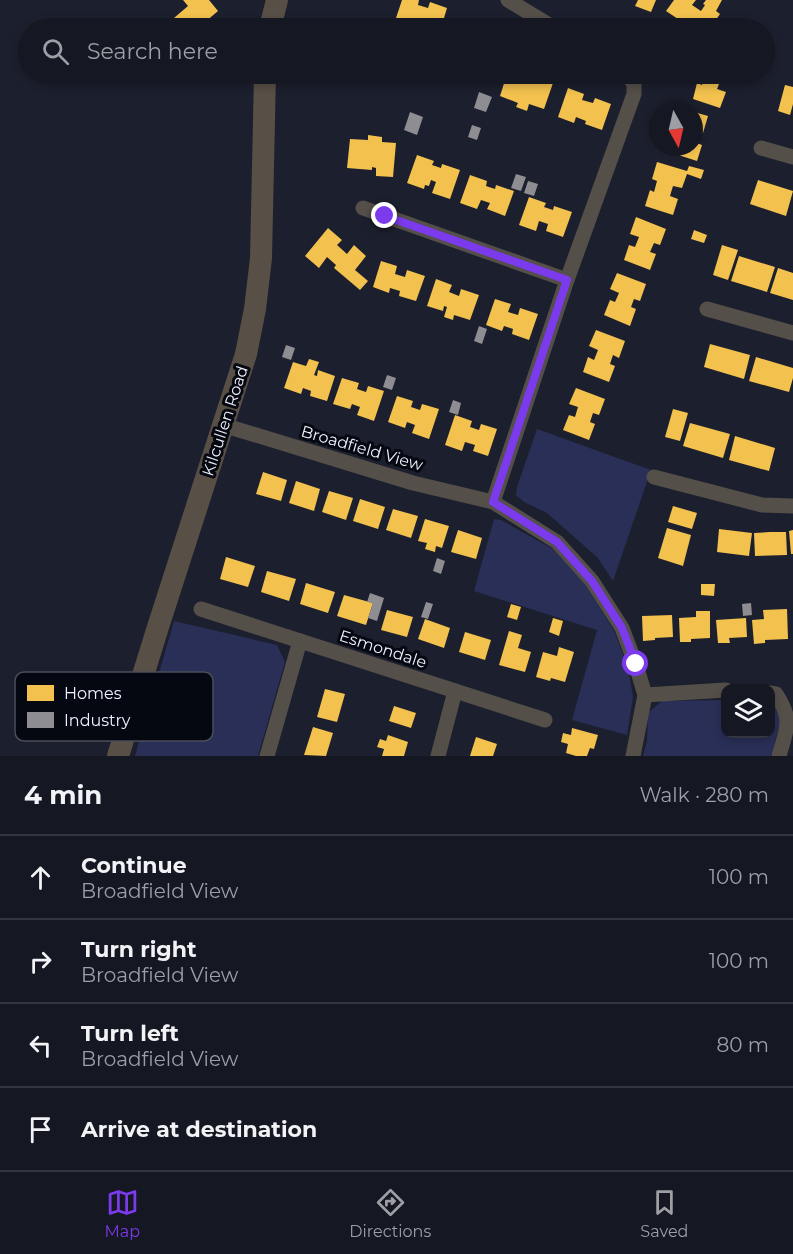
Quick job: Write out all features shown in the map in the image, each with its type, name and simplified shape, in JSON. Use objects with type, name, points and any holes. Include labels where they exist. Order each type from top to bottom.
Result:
[{"type":"main road","points":[[272,18],[277,0]]},
{"type":"main road","name":"Kilcullen Road","points":[[145,672],[246,354],[255,309],[261,258],[265,84]]},
{"type":"main road","name":"Kilcullen Road","points":[[118,756],[123,741]]},
{"type":"street","points":[[508,0],[538,18]]},
{"type":"street","points":[[493,502],[567,280],[634,94],[634,84]]},
{"type":"street","points":[[761,148],[793,157]]},
{"type":"street","points":[[363,208],[567,280]]},
{"type":"street","points":[[708,309],[793,333]]},
{"type":"street","name":"Broadfield View","points":[[223,425],[413,483],[493,502],[557,542],[592,581],[622,628],[636,664],[645,695],[633,756]]},
{"type":"street","points":[[654,477],[762,505],[793,506]]},
{"type":"street","name":"Esmondale","points":[[201,609],[545,720]]},
{"type":"street","points":[[267,756],[300,641]]},
{"type":"street","points":[[645,695],[721,690]]},
{"type":"street","points":[[438,756],[455,691]]},
{"type":"street","points":[[775,694],[784,705],[789,720],[779,756]]},
{"type":"shaded area","points":[[537,429],[651,470],[613,581],[597,557],[547,513],[524,502],[516,495]]},
{"type":"shaded area","points":[[494,519],[501,520],[553,549],[586,585],[614,631],[628,667],[633,697],[627,735],[572,720],[597,630],[474,591]]},
{"type":"shaded area","points":[[174,621],[277,645],[285,662],[258,756],[135,756],[139,741],[213,741],[213,672],[159,672]]},
{"type":"shaded area","points":[[721,700],[721,738],[775,738],[775,708],[781,718],[771,756],[643,756],[647,741],[648,713],[662,701]]},
{"type":"building: Homes","points":[[183,0],[209,0],[218,11],[210,18],[174,18],[188,6]]},
{"type":"building: Homes","points":[[402,0],[419,0],[418,5],[428,8],[430,2],[447,8],[444,18],[396,18]]},
{"type":"building: Homes","points":[[638,0],[656,0],[651,12],[635,6]]},
{"type":"building: Homes","points":[[674,0],[696,0],[692,5],[701,11],[706,0],[722,0],[716,11],[720,14],[717,18],[676,18],[666,11]]},
{"type":"building: Homes","points":[[504,84],[553,84],[544,109],[529,104],[527,111],[516,107],[518,103],[500,96]]},
{"type":"building: Homes","points":[[697,84],[719,84],[717,89],[726,92],[720,108],[693,99]]},
{"type":"building: Homes","points":[[785,85],[793,87],[793,104],[790,115],[778,111]]},
{"type":"building: Homes","points":[[568,88],[584,94],[582,100],[593,103],[595,98],[611,104],[602,130],[585,124],[586,121],[576,117],[574,123],[558,117]]},
{"type":"building: Homes","points":[[703,115],[708,116],[703,133]]},
{"type":"building: Homes","points":[[368,135],[382,137],[382,142],[396,143],[393,177],[376,176],[376,168],[372,167],[372,170],[347,168],[350,139],[368,140]]},
{"type":"building: Homes","points":[[417,155],[434,161],[432,165],[441,168],[442,164],[460,170],[450,199],[432,193],[436,182],[431,180],[429,186],[425,185],[424,189],[407,183]]},
{"type":"building: Homes","points":[[681,156],[699,156],[697,161]]},
{"type":"building: Homes","points":[[657,162],[687,171],[689,166],[704,170],[701,179],[687,174],[682,188],[673,186],[670,196],[678,199],[673,215],[645,206],[650,190],[654,192],[657,181],[652,179]]},
{"type":"building: Homes","points":[[470,175],[487,181],[486,186],[495,189],[496,185],[514,191],[505,216],[487,209],[490,203],[481,200],[477,209],[460,203]]},
{"type":"building: Homes","points":[[758,180],[793,191],[786,216],[750,204]]},
{"type":"building: Homes","points":[[529,197],[546,203],[544,207],[553,210],[554,206],[572,212],[563,237],[546,231],[548,224],[539,221],[536,231],[519,225]]},
{"type":"building: Homes","points":[[636,217],[666,229],[660,245],[654,243],[650,252],[656,254],[650,270],[624,260],[629,245],[635,247],[639,237],[630,234]]},
{"type":"building: Homes","points":[[328,228],[342,240],[337,245],[347,254],[354,245],[366,256],[355,270],[368,281],[360,290],[334,268],[336,265],[327,257],[319,268],[305,256]]},
{"type":"building: Homes","points":[[694,230],[707,235],[704,243],[691,239]]},
{"type":"building: Homes","points":[[722,245],[738,250],[728,280],[713,275]]},
{"type":"building: Homes","points":[[739,256],[775,267],[767,292],[731,281]]},
{"type":"building: Homes","points":[[381,261],[397,266],[395,274],[405,277],[407,270],[425,276],[416,301],[399,296],[400,291],[390,288],[389,293],[373,287]]},
{"type":"building: Homes","points":[[778,268],[793,273],[793,300],[770,293]]},
{"type":"building: Homes","points":[[617,273],[646,284],[640,301],[634,299],[631,307],[636,309],[630,326],[604,315],[610,300],[615,302],[619,293],[610,289]]},
{"type":"building: Homes","points":[[436,279],[452,285],[449,292],[459,296],[461,289],[479,295],[470,320],[454,315],[453,320],[444,317],[447,307],[444,306],[443,311],[427,306]]},
{"type":"building: Homes","points":[[495,299],[511,304],[508,312],[518,315],[520,308],[538,314],[529,340],[512,334],[513,329],[504,326],[502,331],[486,325]]},
{"type":"building: Homes","points":[[596,330],[625,341],[619,358],[613,355],[610,364],[615,366],[609,382],[583,372],[588,357],[594,360],[598,350],[589,346]]},
{"type":"building: Homes","points":[[710,344],[750,355],[744,379],[704,367]]},
{"type":"building: Homes","points":[[756,357],[793,368],[789,392],[749,381]]},
{"type":"building: Homes","points":[[309,359],[319,362],[314,375],[317,376],[318,370],[335,376],[327,401],[310,396],[311,391],[303,388],[301,394],[284,388],[293,362],[306,366]]},
{"type":"building: Homes","points":[[342,378],[359,383],[357,389],[366,392],[368,386],[384,391],[374,421],[357,415],[360,407],[352,404],[350,409],[333,404]]},
{"type":"building: Homes","points":[[576,388],[605,399],[599,415],[593,413],[590,422],[595,424],[589,440],[563,430],[569,415],[575,417],[578,407],[569,404]]},
{"type":"building: Homes","points":[[397,396],[413,401],[411,407],[420,410],[422,404],[439,409],[429,439],[412,433],[415,425],[407,422],[405,428],[388,422]]},
{"type":"building: Homes","points":[[673,409],[688,413],[680,441],[665,437]]},
{"type":"building: Homes","points":[[455,415],[472,421],[470,427],[479,430],[481,424],[497,429],[488,456],[473,451],[475,445],[465,442],[462,451],[445,445]]},
{"type":"building: Homes","points":[[690,423],[730,434],[723,458],[683,446]]},
{"type":"building: Homes","points":[[735,436],[775,448],[769,471],[729,460]]},
{"type":"building: Homes","points":[[263,472],[287,480],[281,501],[256,494]]},
{"type":"building: Homes","points":[[296,481],[320,489],[314,511],[289,503]]},
{"type":"building: Homes","points":[[329,491],[353,498],[346,520],[322,512]]},
{"type":"building: Homes","points":[[360,499],[385,507],[378,529],[353,521]]},
{"type":"building: Homes","points":[[673,506],[697,513],[692,529],[668,522]]},
{"type":"building: Homes","points":[[393,509],[418,516],[411,538],[386,530]]},
{"type":"building: Homes","points":[[425,519],[449,526],[442,548],[436,546],[435,552],[425,549],[427,543],[418,541]]},
{"type":"building: Homes","points":[[667,528],[691,535],[683,566],[658,558]]},
{"type":"building: Homes","points":[[719,529],[752,533],[749,556],[717,552]]},
{"type":"building: Homes","points":[[458,530],[482,538],[476,559],[451,552]]},
{"type":"building: Homes","points":[[793,530],[793,554],[791,554],[789,531]]},
{"type":"building: Homes","points":[[786,532],[787,555],[755,556],[754,533]]},
{"type":"building: Homes","points":[[226,557],[255,566],[248,587],[220,579]]},
{"type":"building: Homes","points":[[267,571],[296,579],[289,601],[261,592]]},
{"type":"building: Homes","points":[[306,583],[335,592],[328,613],[300,604]]},
{"type":"building: Homes","points":[[701,584],[715,584],[714,596],[701,595]]},
{"type":"building: Homes","points":[[344,595],[373,603],[366,625],[337,616]]},
{"type":"building: Homes","points":[[511,604],[521,607],[517,620],[507,617]]},
{"type":"building: Homes","points":[[787,609],[788,639],[765,640],[765,643],[754,644],[752,620],[764,619],[763,610]]},
{"type":"building: Homes","points":[[387,610],[413,617],[407,637],[381,630]]},
{"type":"building: Homes","points":[[696,611],[710,611],[710,638],[680,642],[679,618],[696,617]]},
{"type":"building: Homes","points":[[672,615],[673,637],[643,641],[642,616]]},
{"type":"building: Homes","points":[[553,618],[563,621],[559,636],[549,632]]},
{"type":"building: Homes","points":[[746,618],[747,637],[729,638],[730,643],[718,643],[716,620]]},
{"type":"building: Homes","points":[[425,619],[450,628],[444,648],[418,639]]},
{"type":"building: Homes","points":[[509,631],[522,635],[518,648],[531,652],[525,672],[499,665]]},
{"type":"building: Homes","points":[[465,632],[491,640],[485,660],[459,652]]},
{"type":"building: Homes","points":[[559,647],[574,652],[565,682],[536,677],[543,652],[557,656]]},
{"type":"building: Homes","points":[[325,689],[345,694],[337,722],[317,717]]},
{"type":"building: Homes","points":[[394,706],[416,713],[411,728],[389,721]]},
{"type":"building: Homes","points":[[313,727],[333,733],[326,756],[304,755]]},
{"type":"building: Homes","points":[[572,728],[598,735],[594,749],[590,748],[587,756],[566,753],[568,744],[561,742],[563,733],[571,735]]},
{"type":"building: Homes","points":[[388,735],[408,742],[404,756],[382,756],[384,749],[377,747],[380,739],[386,741]]},
{"type":"building: Homes","points":[[476,737],[497,744],[493,756],[470,756]]},
{"type":"building: Industry","points":[[479,92],[492,97],[486,112],[474,108]]},
{"type":"building: Industry","points":[[410,112],[423,117],[417,135],[404,130]]},
{"type":"building: Industry","points":[[472,125],[481,128],[477,140],[468,137]]},
{"type":"building: Industry","points":[[516,174],[526,177],[521,191],[511,188]]},
{"type":"building: Industry","points":[[528,181],[538,184],[534,196],[524,193]]},
{"type":"building: Industry","points":[[479,326],[487,329],[482,344],[474,341]]},
{"type":"building: Industry","points":[[286,345],[295,348],[291,360],[282,357]]},
{"type":"building: Industry","points":[[387,375],[396,378],[392,390],[383,387]]},
{"type":"building: Industry","points":[[453,400],[461,403],[458,415],[449,412]]},
{"type":"building: Industry","points":[[437,558],[445,561],[441,574],[433,571]]},
{"type":"building: Industry","points":[[370,593],[384,598],[377,621],[368,618],[373,603],[367,602]]},
{"type":"building: Industry","points":[[426,602],[433,604],[428,619],[421,617]]},
{"type":"building: Industry","points":[[751,603],[752,615],[743,616],[742,604]]},
{"type":"route","points":[[385,216],[567,280],[493,502],[557,542],[592,581],[622,628],[636,664]]}]
